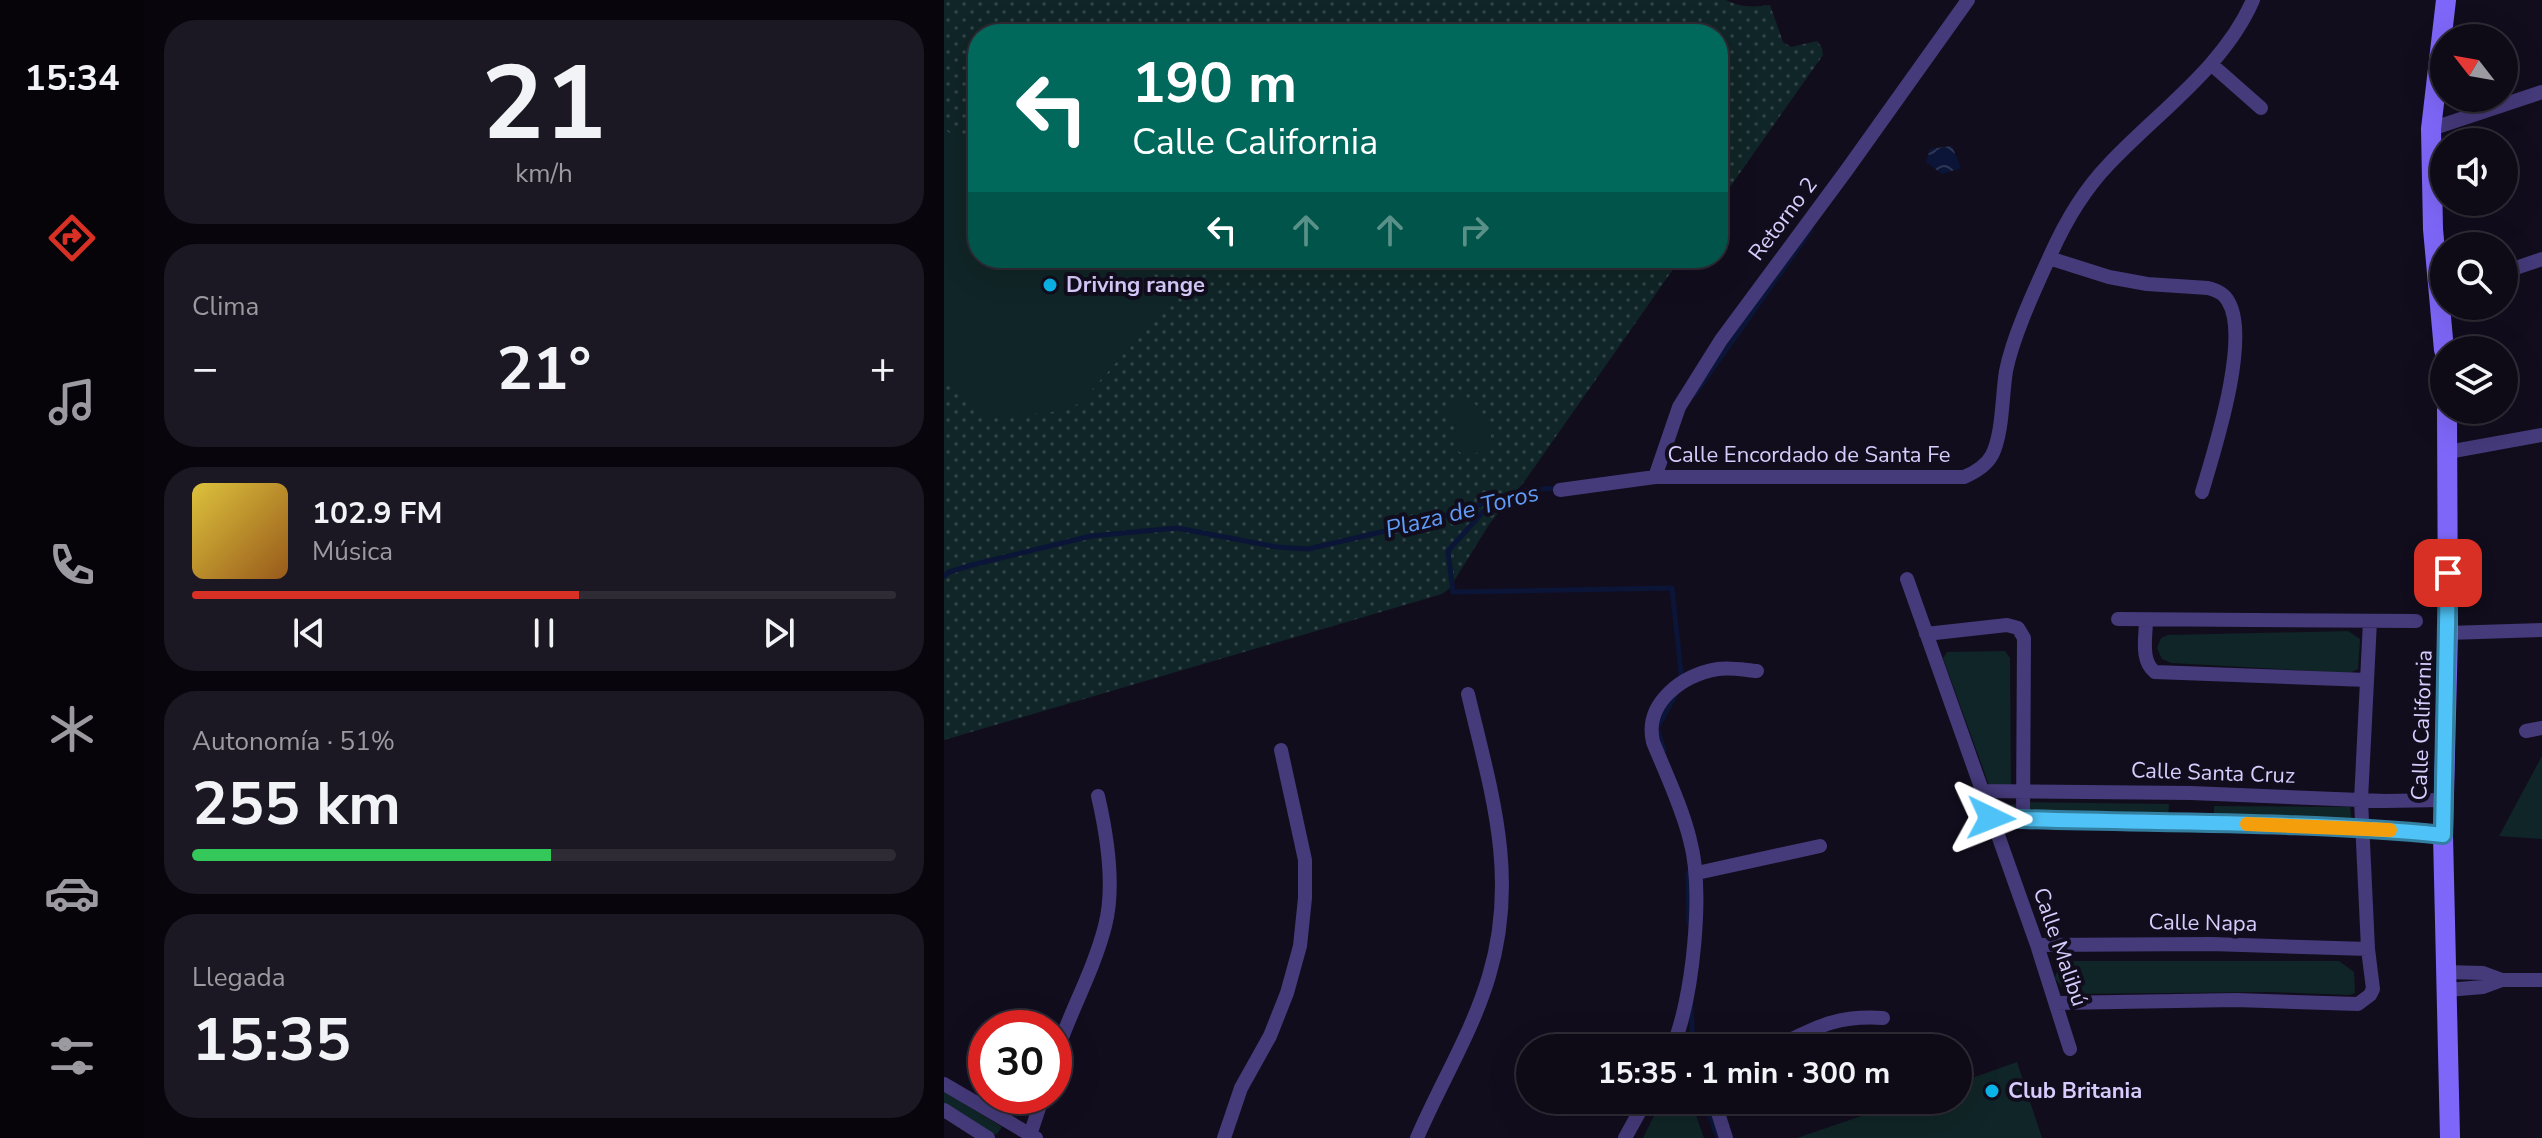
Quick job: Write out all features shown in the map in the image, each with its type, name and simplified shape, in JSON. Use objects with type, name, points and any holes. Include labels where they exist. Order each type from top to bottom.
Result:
[{"type":"main road","points":[[2431,128],[2446,0]]},
{"type":"main road","name":"Calle California","points":[[2447,424],[2448,633],[2443,835],[2450,1138]]},
{"type":"street","name":"Retorno 2","points":[[1655,477],[1679,407],[1721,340],[1968,0]]},
{"type":"street","name":"Calle Encordado de Santa Fe","points":[[1560,490],[1655,477],[1964,477],[1982,467],[1991,457],[1996,444],[2007,367],[2049,258],[2077,207],[2107,166],[2211,64],[2237,30],[2253,0]]},
{"type":"street","points":[[2211,64],[2261,108]]},
{"type":"street","points":[[2434,128],[2542,92]]},
{"type":"street","points":[[2049,258],[2109,277],[2147,284],[2208,288],[2223,294],[2228,300],[2234,329],[2230,387],[2202,492]]},
{"type":"street","points":[[2518,267],[2542,259]]},
{"type":"street","points":[[2448,452],[2542,435]]},
{"type":"street","name":"Calle Malibú","points":[[1907,579],[2037,945],[2070,1049]]},
{"type":"street","points":[[2118,619],[2416,621]]},
{"type":"street","points":[[2146,620],[2145,661],[2155,672],[2367,680]]},
{"type":"street","points":[[2057,1003],[2236,1000],[2358,1004],[2370,995],[2373,989],[2368,949],[2361,800],[2370,621]]},
{"type":"street","points":[[1926,634],[2007,625],[2018,628],[2024,638],[2023,819]]},
{"type":"street","points":[[2448,633],[2542,630]]},
{"type":"street","points":[[1676,1034],[1690,972],[1697,873],[1690,840],[1653,742],[1650,729],[1652,718],[1669,692],[1691,677],[1719,668],[1757,671]]},
{"type":"street","points":[[1417,1138],[1481,999],[1490,974],[1502,908],[1503,865],[1499,829],[1468,694]]},
{"type":"street","points":[[2526,731],[2542,728]]},
{"type":"street","points":[[1224,1138],[1241,1088],[1270,1036],[1300,946],[1305,860],[1281,750]]},
{"type":"street","name":"Calle Santa Cruz","points":[[1981,791],[2444,800]]},
{"type":"street","points":[[2189,821],[2191,793]]},
{"type":"street","points":[[1072,1010],[1106,924],[1109,892],[1107,848],[1098,796]]},
{"type":"street","points":[[1991,818],[2189,821],[2443,835]]},
{"type":"street","points":[[1697,873],[1820,846]]},
{"type":"street","name":"Calle Napa","points":[[2037,945],[2211,944],[2368,949]]},
{"type":"street","points":[[2447,981],[2483,987],[2502,980],[2542,980]]},
{"type":"street","points":[[1802,1034],[1841,1019],[1857,1016],[1883,1018]]},
{"type":"street","points":[[944,1084],[1031,1137],[1038,1114]]},
{"type":"street","points":[[944,1110],[988,1138]]},
{"type":"street","points":[[1625,1138],[1638,1114]]},
{"type":"street","points":[[1718,1114],[1726,1138]]},
{"type":"green space","points":[[944,0],[1726,0],[1748,6],[1770,5],[1783,42],[1791,47],[1817,41],[1823,55],[1728,190],[1728,24],[968,24],[968,268],[1674,268],[1524,482],[1490,523],[1449,589],[1442,594],[944,740]]},
{"type":"green space","name":"Driving range","points":[[944,129],[968,146],[968,268],[1136,268],[1173,299],[1080,403],[1061,411],[987,418],[944,377]]},
{"type":"green space","points":[[1465,396],[1482,412],[1490,438],[1487,446],[1465,456],[1454,448],[1453,434],[1457,427],[1446,413],[1454,398]]},
{"type":"green space","points":[[2348,631],[2360,639],[2358,669],[2350,673],[2171,663],[2162,659],[2157,648],[2161,638],[2168,635]]},
{"type":"green space","points":[[2005,651],[2010,658],[2011,789],[1989,785],[1943,658],[1947,652]]},
{"type":"green space","points":[[2542,756],[2542,839],[2499,836]]},
{"type":"green space","points":[[2021,802],[2169,804],[2168,821],[2004,814],[2007,806]]},
{"type":"green space","points":[[2214,806],[2350,807],[2352,822],[2214,820]]},
{"type":"green space","points":[[2066,961],[2339,961],[2354,972],[2355,993],[2067,994],[2055,978],[2058,967]]},
{"type":"green space","name":"Club Britania","points":[[2017,1062],[2042,1138],[1797,1138],[1867,1114],[1972,1114],[1972,1078]]},
{"type":"green space","points":[[944,1091],[968,1106],[968,1114],[981,1114],[1002,1127],[996,1135],[944,1103]]},
{"type":"green space","points":[[1655,1114],[1696,1114],[1704,1138],[1643,1138]]},
{"type":"water","points":[[1952,146],[1961,168],[1942,174],[1926,162],[1930,149]]},
{"type":"waterway","name":"Plaza de Toros","points":[[1694,395],[1811,230]]},
{"type":"waterway","name":"Plaza de Toros","points":[[944,576],[972,565],[1091,536],[1177,528],[1277,547],[1308,549],[1424,522],[1527,490],[1559,488]]},
{"type":"waterway","points":[[1490,504],[1448,551],[1453,592],[1672,588],[1682,682]]},
{"type":"waterway","points":[[1664,750],[1657,728],[1676,694]]},
{"type":"waterway","points":[[1688,873],[1689,923]]},
{"type":"waterway","points":[[1691,1005],[1692,1034]]},
{"type":"waterway","points":[[1709,1114],[1718,1138]]},
{"type":"slow traffic","points":[[2247,824],[2390,830]]},
{"type":"place","name":"Driving range","points":[[1050,285]]},
{"type":"place","name":"Club Britania","points":[[1992,1091]]},
{"type":"route","points":[[1991,818],[2189,821],[2443,835],[2448,573]]}]
